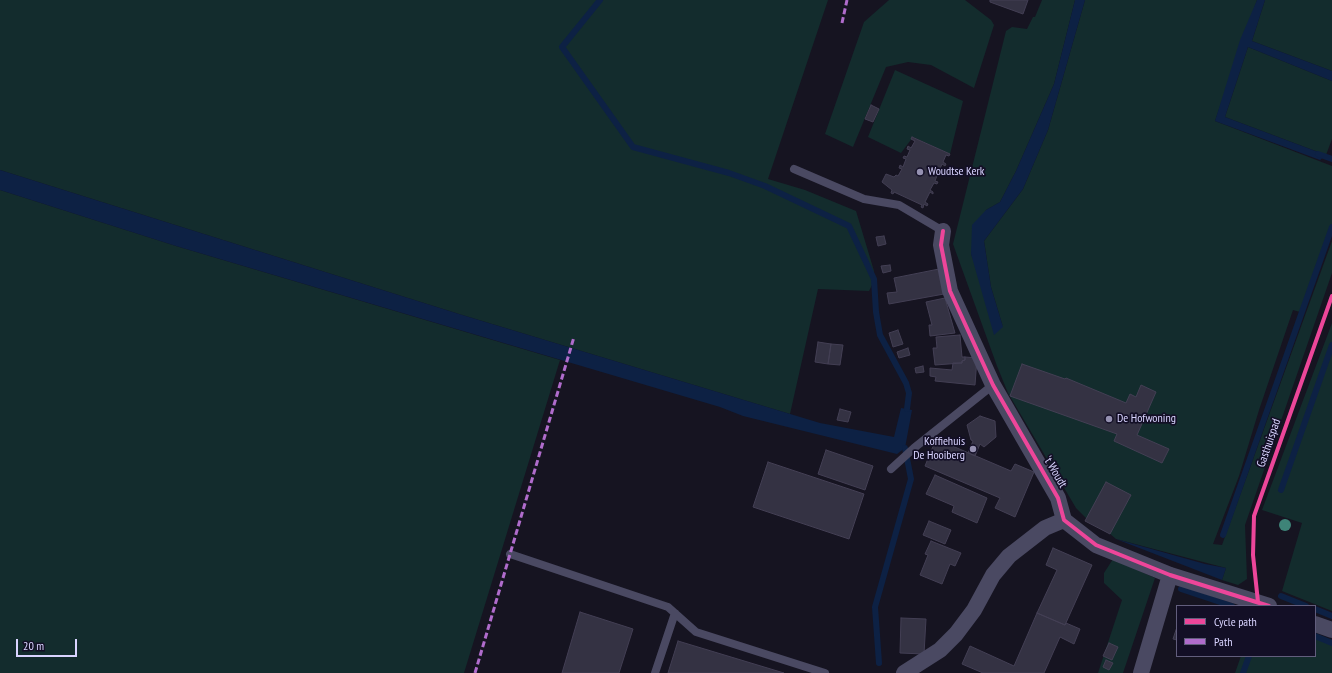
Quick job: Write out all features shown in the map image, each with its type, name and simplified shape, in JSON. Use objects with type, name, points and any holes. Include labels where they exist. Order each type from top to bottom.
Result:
[{"type":"street","name":"'t Woudt","points":[[943,231],[941,246],[950,291],[993,385],[1058,498],[1064,520]]},
{"type":"street","points":[[904,673],[940,650],[956,634],[974,610],[993,575],[1009,556],[1045,528],[1064,520],[1096,545],[1170,574],[1266,605]]},
{"type":"street","points":[[1141,673],[1170,574]]},
{"type":"street","points":[[1316,624],[1332,630]]},
{"type":"lane","points":[[794,169],[864,199],[899,206],[943,231]]},
{"type":"lane","points":[[891,469],[914,448],[993,385]]},
{"type":"lane","points":[[510,554],[668,607],[696,632],[825,673]]},
{"type":"lane","points":[[656,673],[675,613]]},
{"type":"green space","points":[[0,0],[828,0],[768,179],[805,190],[856,211],[874,271],[872,285],[869,291],[818,289],[790,414],[459,314],[0,170]]},
{"type":"green space","points":[[889,0],[965,0],[991,20],[994,25],[974,88],[931,65],[908,62],[886,67],[853,147],[825,134],[864,22]]},
{"type":"green space","points":[[1042,0],[1075,0],[1054,84],[1016,171],[1000,202],[986,210],[971,254],[1003,327],[991,287],[984,241],[1023,189],[1048,130],[1085,0],[1257,0],[1215,121],[1332,166],[1332,225],[1300,312],[1293,310],[1259,410],[1239,476],[1213,544],[1222,545],[1332,241],[1332,273],[1245,525],[1247,579],[1238,585],[1222,580],[1226,568],[1116,539],[1109,533],[1092,524],[1076,508],[1008,393],[953,244],[1006,31],[1012,27],[1027,29],[1033,17],[1035,17]]},
{"type":"green space","points":[[1265,0],[1332,0],[1332,71],[1252,41]]},
{"type":"green space","points":[[1248,47],[1332,81],[1332,139],[1326,155],[1225,117]]},
{"type":"green space","points":[[895,70],[963,101],[950,154],[913,137],[901,153],[868,137]]},
{"type":"green space","points":[[0,190],[176,246],[560,360],[464,673],[0,673]]},
{"type":"green space","points":[[1332,323],[1332,611],[1282,591],[1302,523],[1262,510]]},
{"type":"green space","points":[[1113,559],[1155,578],[1123,673],[1098,673],[1122,600],[1104,583],[1104,573]]},
{"type":"green space","points":[[1316,637],[1332,643],[1332,673],[1235,673],[1241,657],[1316,657]]},
{"type":"water","points":[[1075,0],[1085,0],[1048,130],[1023,189],[984,241],[991,287],[1003,327],[994,335],[971,254],[972,225],[986,210],[1000,202],[1016,171],[1054,84]]},
{"type":"water","points":[[1257,0],[1265,0],[1252,41],[1332,71],[1332,81],[1248,47],[1225,117],[1326,155],[1320,160],[1215,121],[1240,40]]},
{"type":"water","points":[[0,170],[459,314],[820,423],[894,437],[901,408],[912,410],[905,448],[897,454],[743,416],[720,407],[176,246],[0,190]]},
{"type":"water","points":[[1116,539],[1205,564],[1226,568],[1222,580]]},
{"type":"building","points":[[990,0],[1028,0],[1023,14],[990,2]]},
{"type":"building","points":[[871,105],[879,109],[873,122],[865,119]]},
{"type":"building","name":"Woudtse Kerk","points":[[912,137],[950,154],[949,156],[946,155],[943,162],[946,164],[945,166],[942,164],[939,171],[942,173],[941,175],[938,173],[935,181],[938,182],[937,184],[934,183],[930,190],[933,194],[930,192],[925,202],[928,204],[927,206],[924,204],[923,208],[921,207],[922,205],[894,192],[893,194],[891,193],[892,190],[882,182],[886,174],[894,177],[896,175],[898,176],[902,169],[899,168],[900,165],[903,167],[906,159],[903,158],[904,156],[907,157],[910,150],[907,149],[908,146],[911,148],[915,141],[911,139]]},
{"type":"building","points":[[884,236],[886,244],[878,246],[876,237]]},
{"type":"building","points":[[890,265],[891,271],[883,273],[881,266]]},
{"type":"building","points":[[939,269],[944,294],[889,304],[887,293],[897,292],[894,278]]},
{"type":"building","points":[[945,298],[955,333],[930,336],[929,325],[932,325],[926,302]]},
{"type":"building","points":[[898,330],[903,344],[893,347],[889,333]]},
{"type":"building","points":[[960,335],[962,357],[965,357],[965,360],[962,361],[962,363],[935,365],[933,348],[937,348],[936,337]]},
{"type":"building","points":[[818,342],[831,344],[828,364],[815,362]]},
{"type":"building","points":[[831,344],[843,345],[840,365],[828,364]]},
{"type":"building","points":[[908,348],[910,355],[899,358],[897,352]]},
{"type":"building","points":[[965,357],[977,358],[975,385],[935,381],[936,377],[930,376],[930,368],[952,370],[953,363],[962,363],[962,361],[965,360]]},
{"type":"building","name":"De Hofwoning","points":[[1022,364],[1065,379],[1066,378],[1126,403],[1130,394],[1136,397],[1141,385],[1156,392],[1137,435],[1169,449],[1162,463],[1114,441],[1117,434],[1010,396]]},
{"type":"building","points":[[923,366],[924,372],[916,373],[915,368]]},
{"type":"building","points":[[840,409],[851,412],[848,422],[837,420]]},
{"type":"building","points":[[980,416],[995,421],[996,437],[984,447],[980,444],[975,456],[968,453],[973,441],[971,440],[967,425]]},
{"type":"building","points":[[936,439],[1011,471],[1015,464],[1034,472],[1015,517],[995,508],[1000,498],[925,466]]},
{"type":"building","points":[[826,450],[873,466],[865,490],[818,474]]},
{"type":"building","points":[[768,462],[864,494],[849,539],[753,507]]},
{"type":"building","points":[[935,475],[987,498],[977,523],[952,512],[954,506],[926,494]]},
{"type":"building","points":[[1106,482],[1131,495],[1110,534],[1085,521]]},
{"type":"building","points":[[929,521],[951,530],[945,544],[923,535]]},
{"type":"building","points":[[931,541],[961,553],[955,566],[950,564],[942,584],[920,575],[928,555],[925,554]]},
{"type":"building","points":[[1053,548],[1092,565],[1065,625],[1037,613],[1057,570],[1046,565]]},
{"type":"building","points":[[580,612],[633,629],[619,673],[562,673]]},
{"type":"building","points":[[1037,613],[1065,625],[1066,623],[1080,629],[1074,644],[1060,637],[1044,673],[983,673],[962,664],[970,646],[1014,666]]},
{"type":"building","points":[[901,618],[926,619],[924,654],[900,653]]},
{"type":"building","points":[[1176,630],[1176,640],[1173,639]]},
{"type":"building","points":[[678,641],[784,673],[668,673]]},
{"type":"building","points":[[1109,643],[1118,647],[1112,660],[1103,656]]},
{"type":"building","points":[[1106,660],[1113,663],[1109,670],[1103,667]]},
{"type":"waterway","points":[[600,0],[562,47],[633,147],[729,173],[765,186],[849,226],[874,279],[876,312],[880,335],[906,383],[909,393],[907,409]]},
{"type":"waterway","points":[[1318,154],[1332,159]]},
{"type":"waterway","points":[[1223,535],[1332,227]]},
{"type":"waterway","points":[[1281,490],[1332,345]]},
{"type":"waterway","points":[[879,663],[875,607],[911,479],[905,448]]},
{"type":"waterway","points":[[1181,589],[1229,605]]},
{"type":"waterway","points":[[1281,596],[1304,605]]},
{"type":"waterway","points":[[1316,609],[1332,616]]},
{"type":"waterway","points":[[1316,636],[1332,643]]},
{"type":"waterway","points":[[1243,673],[1249,657]]},
{"type":"marked path","points":[[842,23],[847,0]]},
{"type":"marked path","points":[[475,673],[574,337]]},
{"type":"cycle path","points":[[943,231],[941,245],[950,291],[993,385],[1058,498],[1064,520],[1096,545],[1170,575],[1266,605]]},
{"type":"cycle path","name":"Gasthuispad","points":[[1258,602],[1253,555],[1254,516],[1332,296]]},
{"type":"place","name":"Woudtse Kerk","points":[[920,172]]},
{"type":"place","name":"De Hofwoning","points":[[1109,419]]},
{"type":"place","name":"Koffiehuis De Hooiberg","points":[[973,449]]}]
